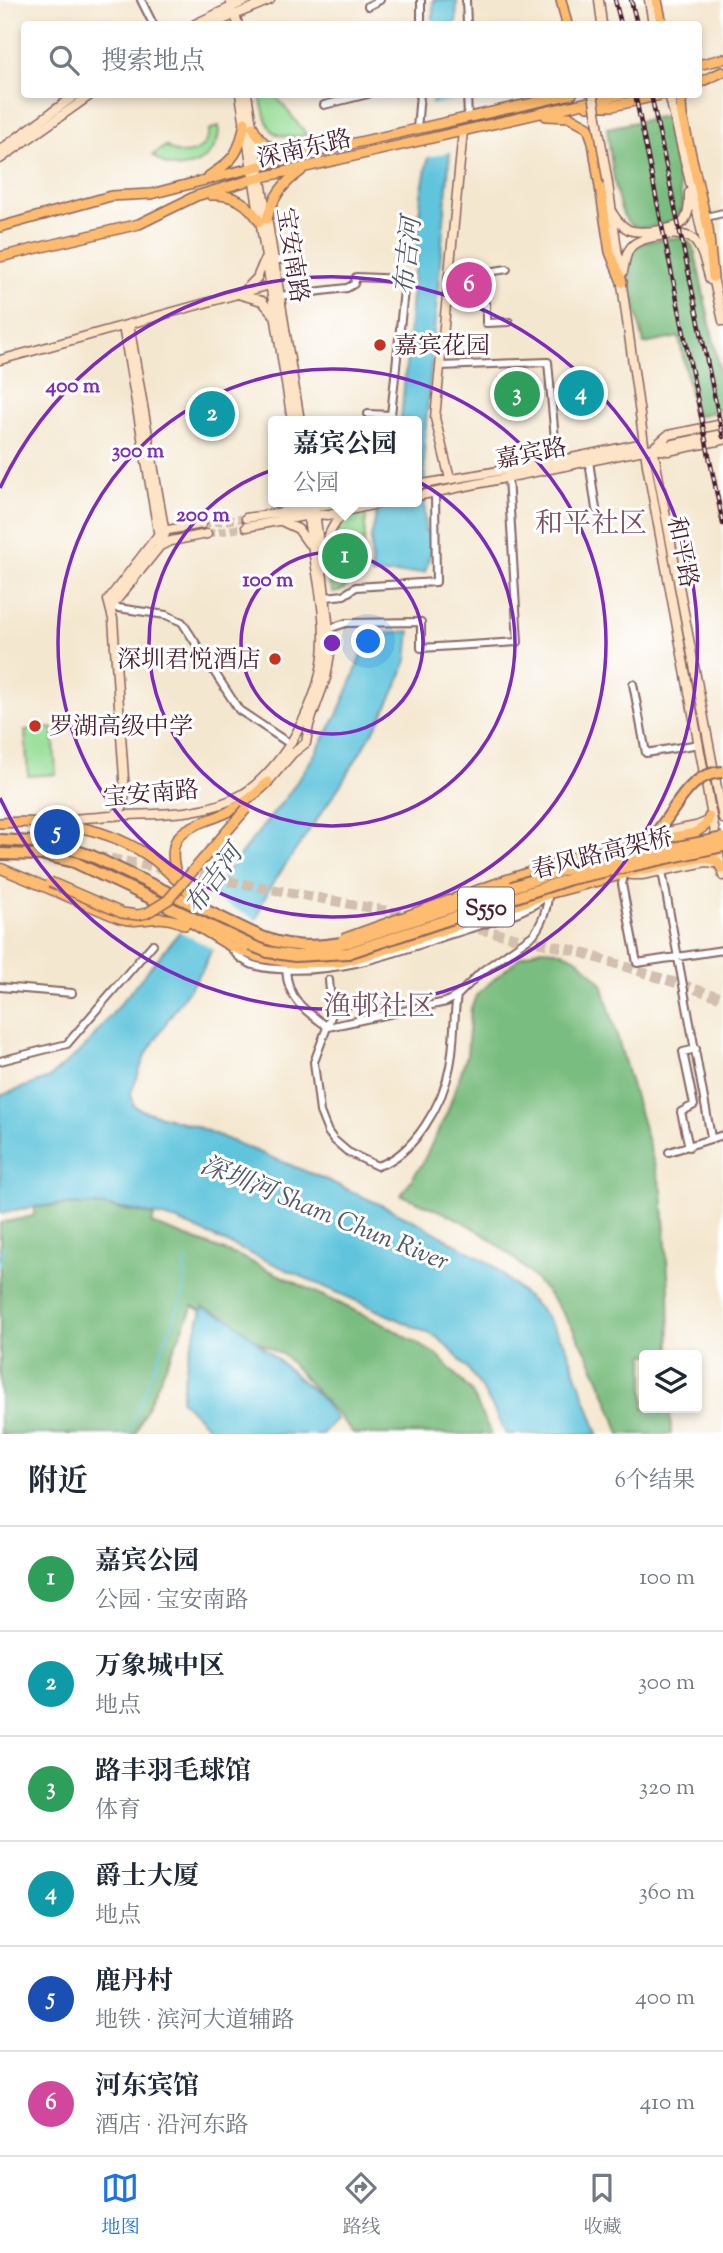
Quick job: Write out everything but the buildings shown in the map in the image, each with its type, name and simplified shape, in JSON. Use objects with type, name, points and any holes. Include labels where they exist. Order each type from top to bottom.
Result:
[{"type":"highway","points":[[609,860],[646,845],[695,783],[707,775],[723,772]]},
{"type":"highway","name":"春风路高架桥","points":[[178,907],[211,913],[282,944],[317,946],[363,938],[533,879],[609,860],[723,838]]},
{"type":"highway","name":"S550","points":[[0,840],[30,840],[72,849],[120,868],[178,907]]},
{"type":"highway","name":"春风路高架桥","points":[[178,907],[268,952],[295,956],[348,953],[569,879],[721,849]]},
{"type":"highway","name":"S550","points":[[0,854],[58,858],[92,869],[178,907]]},
{"type":"main road","points":[[220,0],[225,18]]},
{"type":"main road","points":[[225,18],[233,7],[247,0]]},
{"type":"main road","points":[[233,7],[271,0]]},
{"type":"main road","points":[[561,0],[566,21]]},
{"type":"main road","points":[[599,0],[602,21]]},
{"type":"main road","points":[[649,0],[653,21]]},
{"type":"main road","points":[[657,0],[661,21]]},
{"type":"main road","points":[[702,59],[723,59]]},
{"type":"main road","points":[[702,64],[723,59]]},
{"type":"main road","points":[[702,77],[723,72]]},
{"type":"main road","points":[[702,81],[723,72]]},
{"type":"main road","points":[[0,150],[71,98]]},
{"type":"main road","points":[[0,159],[86,98]]},
{"type":"main road","name":"宝安南路","points":[[241,98],[249,125],[258,178],[266,254],[291,416]]},
{"type":"main road","name":"宝安南路","points":[[248,98],[249,125]]},
{"type":"main road","points":[[532,104],[545,98]]},
{"type":"main road","name":"深南东路","points":[[0,227],[111,196],[151,194],[302,155],[556,98]]},
{"type":"main road","name":"和平路","points":[[594,98],[648,447],[709,803],[721,849],[722,872]]},
{"type":"main road","name":"深南东路","points":[[0,257],[139,224],[196,196],[258,178],[606,98]]},
{"type":"main road","points":[[572,106],[613,106],[649,98]]},
{"type":"main road","points":[[668,98],[717,282]]},
{"type":"main road","points":[[683,98],[682,116],[706,217],[718,299]]},
{"type":"main road","points":[[515,120],[562,116],[577,119],[588,127],[593,142],[610,252],[622,282]]},
{"type":"main road","points":[[249,125],[268,146],[302,155]]},
{"type":"main road","points":[[202,180],[233,158],[249,125]]},
{"type":"main road","points":[[450,479],[435,422],[460,132]]},
{"type":"main road","points":[[196,196],[222,195],[235,198],[250,207],[264,221],[279,189],[306,167]]},
{"type":"main road","points":[[612,211],[620,223],[635,231],[678,226],[684,222],[688,211],[690,181]]},
{"type":"main road","name":"宝安南路","points":[[264,221],[299,416]]},
{"type":"main road","points":[[622,282],[627,253],[633,244],[653,238],[685,234],[697,244],[718,299],[723,321]]},
{"type":"main road","points":[[235,295],[248,289],[254,282],[266,254]]},
{"type":"main road","points":[[0,360],[271,285]]},
{"type":"main road","points":[[235,295],[258,299],[268,306],[276,319]]},
{"type":"main road","points":[[126,325],[161,510],[162,540]]},
{"type":"main road","points":[[126,325],[162,540]]},
{"type":"main road","name":"嘉宾路","points":[[422,495],[589,461],[648,447],[668,435],[723,424]]},
{"type":"main road","name":"嘉宾路","points":[[422,485],[723,434]]},
{"type":"main road","name":"嘉宾路","points":[[648,447],[668,451],[723,440]]},
{"type":"main road","name":"和平路","points":[[648,447],[723,819]]},
{"type":"main road","points":[[279,517],[286,507]]},
{"type":"main road","points":[[246,522],[279,517],[310,508],[328,514],[360,507]]},
{"type":"main road","points":[[0,868],[21,870],[122,914],[147,913],[168,900],[293,753],[306,743],[309,725],[328,669],[331,628],[323,570],[310,508]]},
{"type":"main road","name":"宝安南路","points":[[35,821],[199,809],[240,796],[264,776],[290,744],[313,698],[324,654],[324,627],[312,551],[310,508]]},
{"type":"main road","points":[[161,510],[173,524],[192,526]]},
{"type":"main road","points":[[323,570],[324,551],[329,538],[336,522],[349,510]]},
{"type":"main road","points":[[279,517],[298,529],[312,551]]},
{"type":"main road","points":[[143,814],[135,810],[125,793],[110,604],[162,540],[202,524]]},
{"type":"main road","points":[[162,540],[207,534]]},
{"type":"main road","points":[[178,907],[179,882],[174,868],[174,848],[179,836],[193,825],[237,807],[268,782]]},
{"type":"main road","points":[[114,816],[123,806],[125,793]]},
{"type":"main road","points":[[591,853],[682,836],[703,828],[709,817],[709,803]]},
{"type":"main road","points":[[317,946],[543,867],[646,836],[700,825],[709,817]]},
{"type":"main road","points":[[0,824],[35,821],[73,825],[124,842],[155,860],[178,907],[227,945],[277,965],[350,960],[548,894],[686,860],[713,859],[722,872]]},
{"type":"main road","points":[[682,836],[693,839],[697,845],[696,854],[686,860]]},
{"type":"main road","points":[[635,845],[628,851],[627,861],[632,868],[640,870]]},
{"type":"main road","points":[[701,858],[721,849]]},
{"type":"main road","points":[[624,875],[642,875],[709,862],[715,863],[722,872]]},
{"type":"main road","points":[[0,868],[125,920],[178,907]]},
{"type":"street","points":[[141,0],[152,21]]},
{"type":"street","points":[[368,6],[380,0]]},
{"type":"street","points":[[421,0],[421,21]]},
{"type":"street","points":[[466,0],[467,21]]},
{"type":"street","points":[[324,105],[351,98]]},
{"type":"street","points":[[420,98],[421,129]]},
{"type":"street","points":[[463,119],[466,98]]},
{"type":"street","points":[[706,217],[723,213]]},
{"type":"street","points":[[273,261],[295,257]]},
{"type":"street","points":[[479,305],[482,273],[507,269]]},
{"type":"street","points":[[279,296],[347,288],[354,284],[356,277],[403,279],[391,415],[368,414]]},
{"type":"street","points":[[447,302],[486,305],[486,323],[509,322]]},
{"type":"street","points":[[440,366],[548,362],[557,461]]},
{"type":"street","points":[[589,461],[596,509]]},
{"type":"street","points":[[331,628],[346,623],[421,622],[421,648],[518,642],[508,477]]},
{"type":"street","points":[[326,597],[344,595],[356,587],[436,582],[431,493]]},
{"type":"street","points":[[110,604],[166,615],[182,622],[242,714],[290,744]]},
{"type":"street","points":[[633,684],[646,753],[699,744]]},
{"type":"street","points":[[286,970],[287,983],[300,1007],[328,1027],[439,1004],[457,996],[482,971],[533,935],[546,910],[548,894],[543,867]]},
{"type":"street","points":[[662,871],[712,1138]]},
{"type":"street","points":[[624,875],[622,884],[637,963],[723,950]]},
{"type":"street","points":[[277,965],[286,970],[330,969],[358,964],[503,917],[535,904],[548,894]]},
{"type":"street","points":[[0,1061],[68,1044],[153,944]]},
{"type":"street","points":[[329,980],[332,1014],[314,1062],[320,1112],[334,1140],[348,1152],[377,1166],[387,1164],[401,1155],[441,1097],[454,1046],[457,996]]},
{"type":"street","points":[[0,987],[72,993]]},
{"type":"street","points":[[689,1147],[681,1112],[694,1105],[683,1052],[696,1049]]},
{"type":"street","points":[[669,1152],[723,1135]]},
{"type":"green space","points":[[260,98],[277,98],[307,135],[294,137],[278,134],[268,125]]},
{"type":"green space","points":[[665,116],[682,209],[678,216],[669,222],[652,227],[636,227],[624,217],[620,206],[607,128]]},
{"type":"green space","points":[[219,126],[213,149],[196,164],[174,167],[153,155],[166,146],[180,153],[194,152],[204,144],[209,130]]},
{"type":"green space","points":[[681,237],[687,239],[694,249],[723,385],[723,409],[695,417],[679,337],[644,344],[631,277],[633,253],[638,246]]},
{"type":"green space","points":[[366,512],[362,573],[341,591],[333,593],[327,572],[331,540],[349,513]]},
{"type":"green space","points":[[53,728],[56,774],[28,776],[25,730]]},
{"type":"green space","points":[[539,949],[560,951],[588,968],[602,984],[662,1191],[669,1288],[670,1350],[639,1350],[639,1413],[670,1413],[671,1434],[620,1434],[601,1383],[577,1336],[547,1293],[529,1273],[477,1230],[450,1215],[401,1195],[422,1164],[447,1113],[467,1055],[471,1008],[477,994],[520,957]]},
{"type":"green space","points":[[92,1204],[154,1215],[152,1224],[241,1257],[387,1326],[437,1355],[471,1391],[491,1434],[354,1434],[285,1356],[193,1306],[135,1434],[0,1434],[0,1223],[34,1216],[34,1207]]},
{"type":"water","points":[[433,0],[457,0],[456,21],[433,21]]},
{"type":"water","points":[[433,98],[455,98],[424,445],[425,531],[432,531],[431,551],[425,572],[372,575],[371,538],[378,507],[422,507],[422,416],[401,416],[421,195],[428,158]]},
{"type":"water","name":"深圳河 Sham Chun River","points":[[410,631],[407,660],[380,720],[341,784],[271,886],[258,917],[211,951],[203,969],[145,1056],[131,1093],[134,1106],[195,1126],[329,1181],[411,1219],[491,1264],[542,1311],[566,1346],[598,1434],[506,1434],[477,1381],[437,1337],[178,1221],[133,1210],[68,1204],[0,1213],[0,1096],[49,1078],[85,1047],[290,792],[337,715],[355,673],[367,635]]},
{"type":"water","points":[[203,1307],[232,1320],[319,1396],[336,1419],[322,1434],[215,1434],[181,1400],[187,1360]]},
{"type":"pier","points":[[459,99],[454,151],[425,158],[428,106]]},
{"type":"pier","points":[[205,894],[259,921],[217,951],[177,930]]},
{"type":"waterway","points":[[0,1266],[3,1246]]},
{"type":"waterway","points":[[128,1434],[184,1294],[186,1260]]},
{"type":"tunnel","points":[[202,524],[246,518]]},
{"type":"tunnel","points":[[207,534],[246,527]]},
{"type":"tunnel","points":[[96,856],[414,916]]},
{"type":"tunnel","points":[[464,926],[573,950],[723,998]]},
{"type":"railway","points":[[615,0],[620,21]]},
{"type":"railway","points":[[631,0],[636,21]]},
{"type":"railway","points":[[636,98],[723,524]]},
{"type":"railway","points":[[652,98],[723,437]]},
{"type":"place","name":"河东宾馆","points":[[469,285]]},
{"type":"place","name":"嘉宾花园","points":[[380,345]]},
{"type":"place","name":"爵士大厦","points":[[581,393]]},
{"type":"place","name":"路丰羽毛球馆","points":[[517,394]]},
{"type":"place","name":"万象城中区","points":[[212,414]]},
{"type":"place","name":"嘉宾公园","points":[[345,556]]},
{"type":"place","name":"深圳君悦酒店","points":[[275,659]]},
{"type":"place","name":"罗湖高级中学","points":[[35,726]]},
{"type":"place","name":"鹿丹村","points":[[57,832]]},
{"type":"district","name":"和平社区","points":[[591,522]]},
{"type":"district","name":"渔邨社区","points":[[379,1005]]},
{"type":"water label","name":"布吉河","points":[[407,256]]},
{"type":"water label","name":"布吉河","points":[[213,879]]}]
